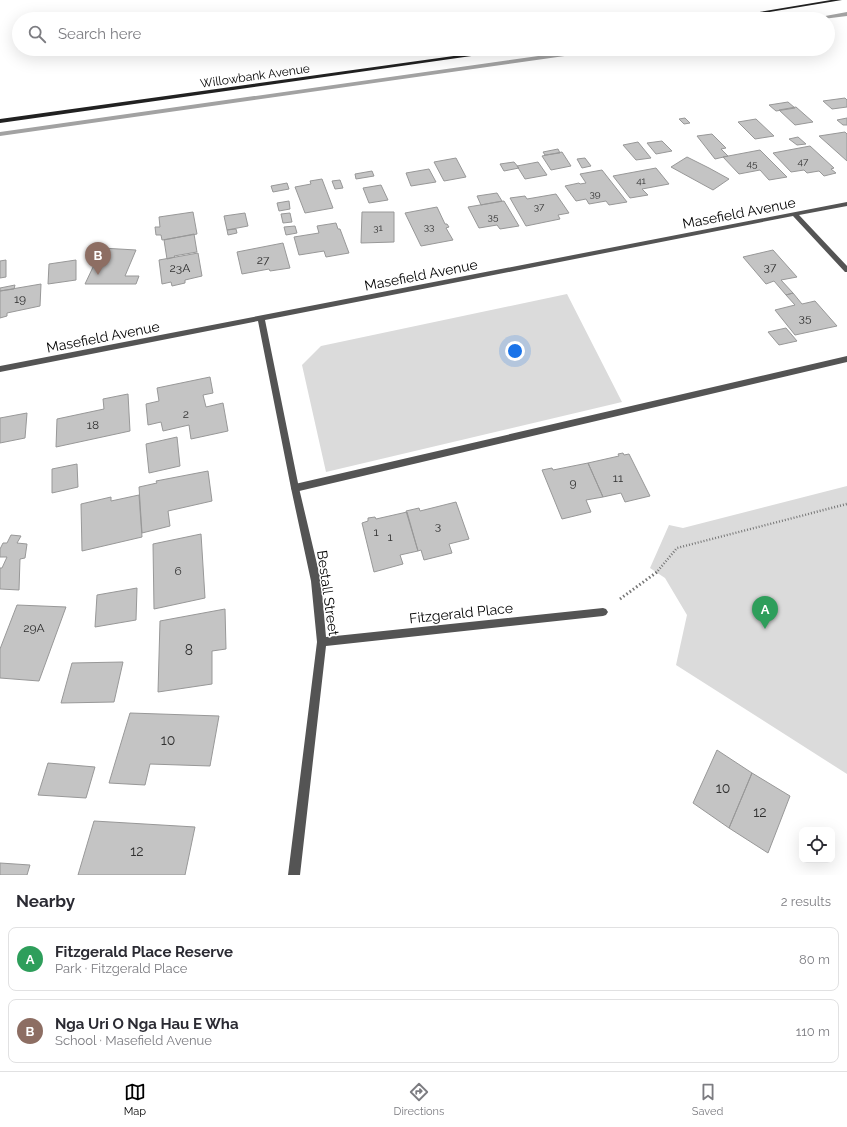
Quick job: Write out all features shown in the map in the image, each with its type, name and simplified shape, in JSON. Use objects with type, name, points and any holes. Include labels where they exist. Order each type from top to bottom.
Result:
[{"type":"main road","points":[[764,12],[840,0]]},
{"type":"main road","name":"Willowbank Avenue","points":[[0,121],[464,56]]},
{"type":"street","name":"Masefield Avenue","points":[[0,369],[847,204]]},
{"type":"street","points":[[794,215],[847,270]]},
{"type":"street","name":"Bestall Street","points":[[261,318],[295,488],[316,581],[322,642],[294,875]]},
{"type":"street","points":[[295,488],[847,359]]},
{"type":"street","name":"Fitzgerald Place","points":[[322,642],[603,612]]},
{"type":"path","points":[[603,612],[659,571],[677,548],[847,504]]},
{"type":"shaded area","points":[[567,294],[622,402],[326,472],[302,365],[321,346]]},
{"type":"shaded area","points":[[847,486],[847,774],[676,665],[687,615],[665,578],[650,568],[669,525],[683,528]]},
{"type":"building","points":[[845,98],[847,100],[847,107],[832,109],[823,101]]},
{"type":"building","points":[[788,102],[795,108],[776,111],[769,105]]},
{"type":"building","points":[[796,107],[813,122],[795,125],[779,110]]},
{"type":"building","points":[[685,118],[690,123],[684,124],[679,119]]},
{"type":"building","points":[[847,118],[847,125],[843,125],[837,120]]},
{"type":"building","points":[[756,119],[774,136],[755,139],[738,122]]},
{"type":"building","points":[[845,132],[847,134],[847,161],[819,136]]},
{"type":"building","points":[[712,134],[726,148],[721,149],[728,156],[715,159],[697,136]]},
{"type":"building","points":[[798,137],[806,144],[797,145],[789,139]]},
{"type":"building","points":[[662,141],[672,151],[656,154],[647,143]]},
{"type":"building","points":[[638,142],[651,158],[636,160],[623,145]]},
{"type":"building","points":[[810,146],[834,168],[831,169],[836,173],[824,176],[819,171],[807,173],[804,170],[791,172],[773,153]]},
{"type":"building","points":[[558,149],[560,153],[545,155],[543,152]]},
{"type":"building","points":[[760,150],[787,177],[769,180],[760,170],[739,174],[723,157]]},
{"type":"building","points":[[562,152],[571,166],[551,170],[542,156]]},
{"type":"building","points":[[687,157],[729,179],[713,190],[671,167]]},
{"type":"building","points":[[456,158],[466,177],[444,181],[434,162]]},
{"type":"building","points":[[585,158],[591,166],[582,168],[577,159]]},
{"type":"building","points":[[514,162],[519,168],[504,171],[500,164]]},
{"type":"building","points":[[538,162],[547,175],[525,179],[517,166]]},
{"type":"building","points":[[656,168],[669,184],[642,189],[648,195],[630,198],[613,176]]},
{"type":"building","points":[[429,169],[436,182],[411,186],[406,173]]},
{"type":"building","points":[[602,170],[627,202],[609,205],[606,201],[589,204],[586,199],[576,201],[565,186],[586,183],[580,174]]},
{"type":"building","points":[[372,171],[374,176],[356,179],[355,174]]},
{"type":"building","points":[[322,179],[333,208],[305,213],[295,187],[311,184],[310,181]]},
{"type":"building","points":[[340,180],[343,188],[335,189],[332,181]]},
{"type":"building","points":[[287,183],[289,189],[273,192],[271,186]]},
{"type":"building","points":[[381,185],[388,200],[369,203],[363,188]]},
{"type":"building","points":[[497,193],[502,201],[481,205],[477,196]]},
{"type":"building","points":[[556,194],[569,213],[558,215],[560,219],[526,226],[510,198],[525,196],[527,199]]},
{"type":"building","points":[[289,201],[290,209],[279,211],[277,203]]},
{"type":"building","points":[[504,201],[519,226],[500,229],[497,225],[479,228],[468,207]]},
{"type":"building","points":[[437,207],[445,224],[449,227],[446,228],[453,240],[421,246],[405,213]]},
{"type":"building","points":[[193,212],[197,234],[162,240],[161,235],[156,235],[155,227],[160,227],[159,217]]},
{"type":"building","points":[[362,212],[394,212],[394,242],[361,243]]},
{"type":"building","points":[[245,213],[248,226],[227,230],[224,216]]},
{"type":"building","points":[[290,213],[292,222],[283,223],[281,214]]},
{"type":"building","points":[[336,223],[338,229],[340,229],[349,253],[326,257],[324,251],[299,255],[294,237],[319,233],[317,226]]},
{"type":"building","points":[[295,226],[297,233],[286,235],[284,227]]},
{"type":"building","points":[[236,229],[237,233],[228,235],[227,230]]},
{"type":"building","points":[[194,234],[197,252],[174,256],[175,257],[167,259],[164,240]]},
{"type":"building","points":[[283,243],[290,268],[270,271],[269,269],[242,274],[237,252]]},
{"type":"building","points":[[102,248],[136,250],[125,276],[139,276],[136,284],[85,284]]},
{"type":"building","points":[[773,250],[797,277],[781,280],[793,293],[786,295],[774,281],[766,284],[743,257]]},
{"type":"building","points":[[198,253],[202,276],[185,280],[185,283],[172,286],[171,282],[162,284],[159,260]]},
{"type":"building","points":[[6,260],[6,277],[0,278],[0,261]]},
{"type":"building","points":[[76,260],[76,280],[48,284],[49,264]]},
{"type":"building","points":[[41,284],[40,306],[7,313],[7,316],[0,318],[0,291]]},
{"type":"building","points":[[15,285],[14,289],[0,291],[0,288]]},
{"type":"building","points":[[793,293],[802,304],[815,301],[837,326],[795,335],[775,310],[795,305],[786,295]]},
{"type":"building","points":[[786,328],[797,341],[779,345],[768,332]]},
{"type":"building","points":[[210,377],[213,393],[203,395],[206,407],[223,403],[228,431],[191,439],[189,425],[163,431],[161,422],[148,425],[146,404],[159,401],[157,388]]},
{"type":"building","points":[[128,394],[130,431],[56,447],[57,419],[104,409],[103,399]]},
{"type":"building","points":[[27,413],[25,438],[0,443],[0,418]]},
{"type":"building","points":[[177,437],[180,466],[149,473],[146,444]]},
{"type":"building","points":[[623,453],[624,455],[629,454],[650,496],[625,502],[621,493],[603,497],[588,463],[619,456],[618,454]]},
{"type":"building","points":[[588,463],[603,497],[586,500],[591,512],[562,519],[542,470],[552,468],[553,470]]},
{"type":"building","points":[[77,464],[78,487],[52,493],[52,469]]},
{"type":"building","points":[[208,471],[212,501],[168,511],[170,526],[142,533],[139,487],[157,483],[156,481]]},
{"type":"building","points":[[139,495],[142,537],[82,551],[81,504],[111,497],[111,501]]},
{"type":"building","points":[[456,502],[469,539],[449,544],[452,553],[424,560],[421,550],[418,551],[406,511],[419,508],[420,511]]},
{"type":"building","points":[[407,512],[418,551],[400,555],[403,564],[374,572],[362,523],[368,521],[368,518],[375,517],[376,519]]},
{"type":"building","points":[[201,534],[205,598],[154,609],[153,544]]},
{"type":"building","points":[[11,535],[21,536],[17,543],[27,544],[25,558],[20,559],[19,590],[0,589],[0,568],[2,568],[7,557],[0,557],[0,549],[3,543],[7,543]]},
{"type":"building","points":[[137,588],[136,620],[95,627],[97,595]]},
{"type":"building","points":[[17,605],[66,607],[39,681],[0,678],[0,649]]},
{"type":"building","points":[[225,609],[226,649],[212,651],[212,684],[158,692],[160,621]]},
{"type":"building","points":[[123,662],[114,702],[61,703],[72,663]]},
{"type":"building","points":[[130,713],[219,716],[210,766],[150,764],[145,785],[109,783]]},
{"type":"building","points":[[717,750],[752,773],[729,828],[693,803]]},
{"type":"building","points":[[48,763],[95,767],[86,798],[38,795]]},
{"type":"building","points":[[752,773],[790,796],[768,853],[729,828]]},
{"type":"building","points":[[94,821],[195,827],[185,875],[78,875]]},
{"type":"building","points":[[0,863],[30,865],[27,875],[0,875]]},
{"type":"waterway","points":[[835,16],[847,14]]},
{"type":"waterway","points":[[0,134],[551,56]]},
{"type":"place","name":"Nga Uri O Nga Hau E Wha","points":[[98,275]]},
{"type":"place","name":"Fitzgerald Place Reserve","points":[[765,629]]}]
